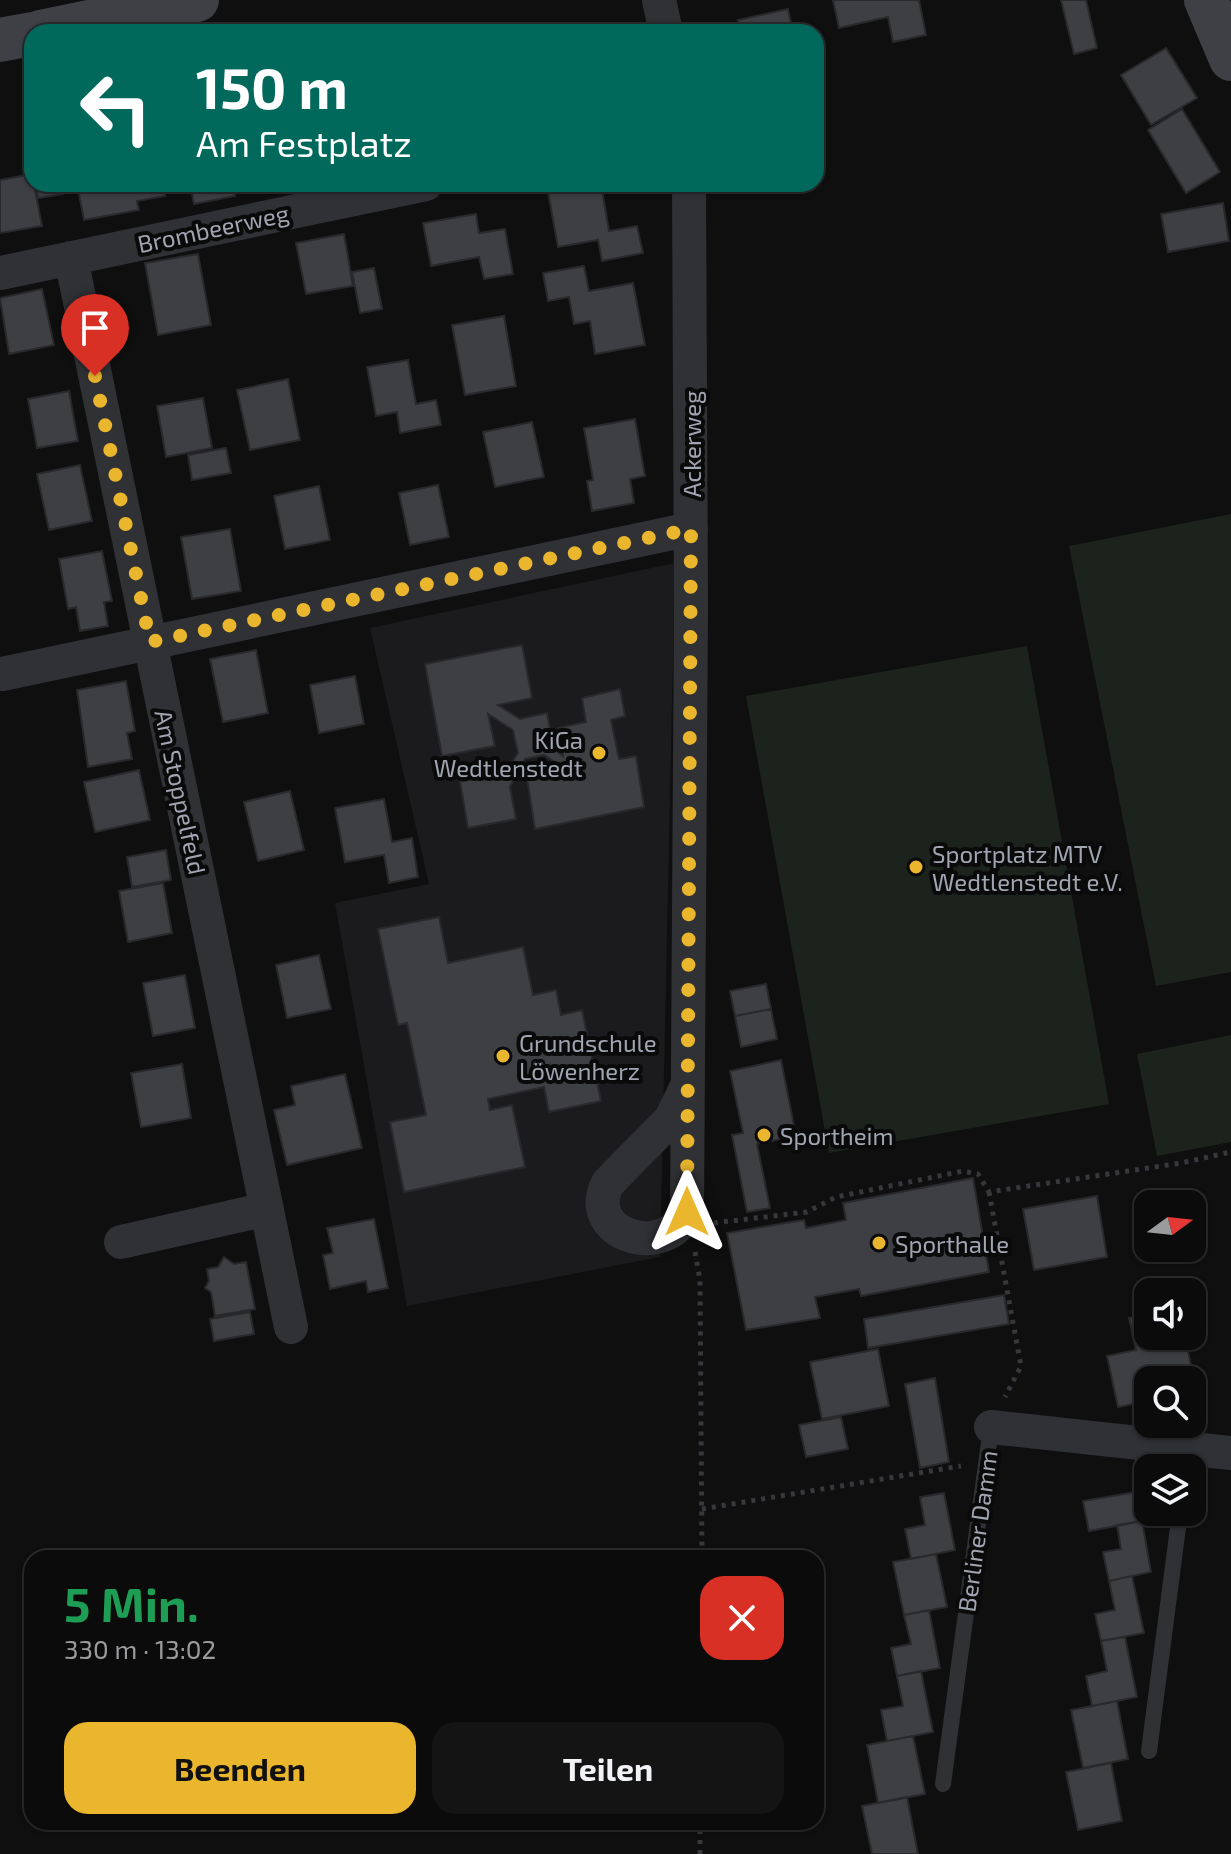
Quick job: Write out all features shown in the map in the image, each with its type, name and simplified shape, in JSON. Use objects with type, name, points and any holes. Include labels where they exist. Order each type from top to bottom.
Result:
[{"type":"street","points":[[79,24],[197,0]]},
{"type":"street","points":[[659,0],[664,24]]},
{"type":"street","points":[[1206,0],[1231,59]]},
{"type":"street","points":[[0,40],[24,36]]},
{"type":"street","name":"Brombeerweg","points":[[0,273],[388,192]]},
{"type":"street","name":"Ackerweg","points":[[686,1088],[671,1119],[608,1183],[602,1194],[607,1218],[616,1230],[639,1240],[665,1234],[684,1221],[687,1212],[691,529],[689,192]]},
{"type":"street","name":"Am Stoppelfeld","points":[[71,258],[291,1327]]},
{"type":"street","points":[[2,674],[691,529]]},
{"type":"street","points":[[121,1242],[267,1209]]},
{"type":"street","name":"Berliner Damm","points":[[991,1427],[1156,1454]]},
{"type":"street","name":"Berliner Damm","points":[[1206,1456],[1231,1453]]},
{"type":"lane","name":"Berliner Damm","points":[[943,1784],[991,1427]]},
{"type":"lane","points":[[1149,1751],[1178,1526]]},
{"type":"path","points":[[989,1192],[1181,1163],[1231,1152]]},
{"type":"path","points":[[687,1212],[714,1223],[807,1212],[836,1197],[963,1171],[978,1174],[989,1192],[1021,1366],[991,1427],[961,1467],[702,1509]]},
{"type":"path","points":[[687,1212],[700,1280],[702,1550]]},
{"type":"path","points":[[700,1830],[700,1854]]},
{"type":"shaded area","points":[[1231,514],[1231,972],[1156,986],[1069,546]]},
{"type":"shaded area","points":[[675,563],[660,1257],[407,1306],[335,903],[429,884],[370,628]]},
{"type":"shaded area","points":[[1027,646],[1109,1104],[829,1153],[746,696]]},
{"type":"shaded area","points":[[1231,1035],[1231,1142],[1157,1156],[1137,1054]]},
{"type":"building","points":[[833,0],[919,0],[926,35],[893,42],[888,17],[839,28]]},
{"type":"building","points":[[1061,0],[1086,0],[1097,48],[1074,54]]},
{"type":"building","points":[[788,9],[791,24],[739,24],[738,20]]},
{"type":"building","points":[[1166,48],[1197,98],[1151,125],[1121,75]]},
{"type":"building","points":[[1182,109],[1220,172],[1186,193],[1148,130]]},
{"type":"building","points":[[24,176],[24,192],[35,192],[42,226],[0,233],[0,180]]},
{"type":"building","points":[[37,192],[63,192],[63,194],[38,198]]},
{"type":"building","points":[[79,192],[164,192],[165,196],[137,201],[139,210],[84,220]]},
{"type":"building","points":[[192,192],[234,192],[235,196],[194,204]]},
{"type":"building","points":[[548,192],[602,192],[609,231],[637,226],[643,253],[602,261],[598,240],[558,247]]},
{"type":"building","points":[[1223,203],[1229,241],[1168,252],[1161,214]]},
{"type":"building","points":[[476,214],[479,233],[505,229],[513,274],[484,279],[479,257],[431,266],[423,223]]},
{"type":"building","points":[[344,234],[353,286],[306,294],[296,243]]},
{"type":"building","points":[[198,254],[211,325],[158,335],[145,263]]},
{"type":"building","points":[[584,266],[589,291],[633,283],[645,345],[595,354],[590,321],[574,324],[569,297],[548,301],[543,273]]},
{"type":"building","points":[[374,268],[382,309],[360,313],[352,272]]},
{"type":"building","points":[[42,289],[54,345],[9,354],[0,298]]},
{"type":"building","points":[[504,316],[516,386],[465,395],[452,325]]},
{"type":"building","points":[[408,360],[416,404],[436,400],[441,425],[400,433],[397,412],[376,416],[367,367]]},
{"type":"building","points":[[288,379],[300,440],[250,450],[237,390]]},
{"type":"building","points":[[69,391],[78,441],[37,448],[28,399]]},
{"type":"building","points":[[203,398],[212,448],[166,457],[157,406]]},
{"type":"building","points":[[635,419],[645,476],[630,479],[634,503],[592,511],[587,481],[593,480],[584,428]]},
{"type":"building","points":[[532,422],[544,477],[495,487],[483,432]]},
{"type":"building","points":[[226,448],[231,473],[192,480],[188,455]]},
{"type":"building","points":[[80,465],[92,521],[49,530],[37,474]]},
{"type":"building","points":[[438,485],[449,537],[410,545],[399,493]]},
{"type":"building","points":[[319,486],[330,540],[285,549],[274,496]]},
{"type":"building","points":[[230,529],[241,591],[192,599],[181,537]]},
{"type":"building","points":[[102,551],[112,601],[104,602],[108,626],[80,631],[76,607],[68,609],[59,559]]},
{"type":"building","points":[[522,645],[532,698],[498,705],[520,719],[547,713],[554,749],[563,756],[558,728],[586,722],[582,698],[620,689],[625,716],[611,720],[619,759],[636,756],[644,807],[535,829],[527,778],[558,771],[556,763],[544,755],[525,759],[510,787],[516,819],[468,828],[460,782],[492,775],[500,780],[518,753],[513,730],[488,714],[495,746],[442,756],[425,664]]},
{"type":"building","points":[[256,650],[268,713],[223,722],[210,659]]},
{"type":"building","points":[[355,676],[364,724],[319,733],[310,685]]},
{"type":"building","points":[[126,681],[135,731],[127,733],[132,759],[88,767],[77,690]]},
{"type":"building","points":[[139,770],[150,820],[95,832],[84,782]]},
{"type":"building","points":[[290,791],[304,850],[258,861],[244,802]]},
{"type":"building","points":[[384,799],[392,842],[412,838],[418,877],[389,883],[384,855],[345,862],[335,808]]},
{"type":"building","points":[[166,850],[171,880],[132,887],[127,857]]},
{"type":"building","points":[[163,883],[172,933],[128,942],[119,891]]},
{"type":"building","name":"Grundschule Löwenherz","points":[[439,917],[448,963],[523,947],[533,995],[556,990],[561,1015],[582,1010],[601,1101],[549,1112],[544,1087],[488,1099],[490,1110],[512,1105],[525,1167],[404,1192],[390,1122],[426,1115],[407,1023],[398,1025],[378,929]]},
{"type":"building","points":[[319,955],[331,1009],[287,1018],[276,965]]},
{"type":"building","points":[[185,975],[195,1028],[153,1036],[143,983]]},
{"type":"building","points":[[766,984],[771,1009],[735,1016],[730,991]]},
{"type":"building","points":[[771,1009],[777,1039],[741,1047],[735,1016]]},
{"type":"building","name":"Sportheim","points":[[781,1060],[796,1136],[757,1144],[770,1208],[747,1212],[732,1135],[743,1133],[730,1071]]},
{"type":"building","points":[[182,1064],[191,1118],[141,1127],[131,1073]]},
{"type":"building","points":[[345,1074],[362,1148],[287,1165],[274,1110],[295,1105],[291,1086]]},
{"type":"building","points":[[973,1178],[989,1272],[861,1296],[859,1289],[815,1297],[820,1318],[746,1330],[727,1233],[804,1220],[806,1228],[846,1220],[843,1203]]},
{"type":"building","points":[[1097,1196],[1107,1257],[1034,1270],[1023,1209]]},
{"type":"building","points":[[374,1219],[388,1288],[368,1292],[366,1281],[330,1289],[323,1255],[333,1253],[327,1228]]},
{"type":"building","points":[[224,1257],[234,1264],[246,1262],[255,1309],[215,1316],[211,1292],[205,1288],[209,1281],[207,1269],[218,1267]]},
{"type":"building","points":[[1004,1295],[1009,1324],[868,1348],[864,1319]]},
{"type":"building","points":[[250,1312],[254,1334],[214,1341],[210,1319]]},
{"type":"building","points":[[1134,1317],[1134,1341],[1129,1318]]},
{"type":"building","points":[[878,1349],[889,1406],[822,1419],[810,1362]]},
{"type":"building","points":[[1136,1350],[1188,1350],[1191,1366],[1134,1366],[1134,1404],[1118,1407],[1107,1356]]},
{"type":"building","points":[[935,1378],[949,1462],[920,1468],[905,1384]]},
{"type":"building","points":[[841,1417],[848,1449],[806,1457],[799,1425]]},
{"type":"building","points":[[1134,1492],[1134,1523],[1089,1531],[1083,1501]]},
{"type":"building","points":[[944,1493],[955,1550],[911,1559],[905,1529],[925,1525],[920,1497]]},
{"type":"building","points":[[1134,1522],[1134,1526],[1143,1526],[1151,1572],[1109,1581],[1103,1552],[1121,1549],[1117,1525]]},
{"type":"building","points":[[936,1554],[947,1607],[904,1615],[893,1562]]},
{"type":"building","points":[[1132,1576],[1144,1633],[1101,1641],[1095,1614],[1115,1610],[1109,1581]]},
{"type":"building","points":[[929,1610],[940,1668],[897,1676],[891,1648],[911,1644],[904,1615]]},
{"type":"building","points":[[1125,1637],[1137,1697],[1092,1706],[1086,1676],[1107,1671],[1101,1641]]},
{"type":"building","points":[[921,1671],[933,1732],[887,1741],[881,1710],[903,1706],[897,1676]]},
{"type":"building","points":[[1117,1701],[1128,1759],[1083,1768],[1071,1710]]},
{"type":"building","points":[[913,1736],[925,1794],[878,1803],[867,1745]]},
{"type":"building","points":[[1111,1763],[1122,1821],[1078,1830],[1066,1772]]},
{"type":"building","points":[[907,1797],[918,1854],[872,1854],[862,1806]]},
{"type":"place","name":"KiGa Wedtlenstedt","points":[[599,753]]},
{"type":"place","name":"Sportplatz MTV Wedtlenstedt e.V.","points":[[916,867]]},
{"type":"place","name":"Grundschule Löwenherz","points":[[503,1056]]},
{"type":"place","name":"Sportheim","points":[[764,1135]]},
{"type":"place","name":"Sporthalle","points":[[879,1243]]},
{"type":"route","points":[[95,376],[150,642],[691,529],[687,1212]]}]
